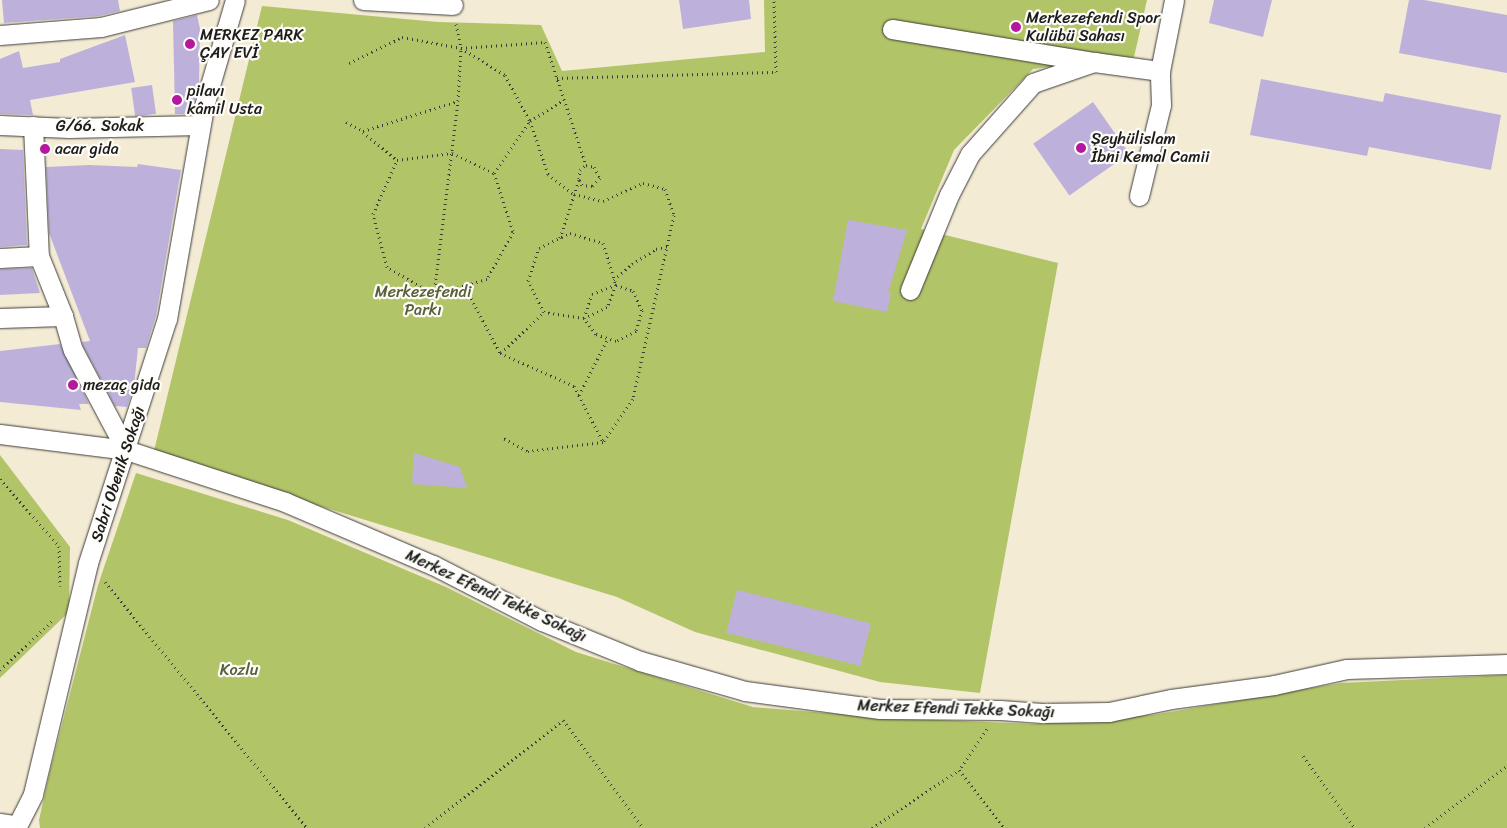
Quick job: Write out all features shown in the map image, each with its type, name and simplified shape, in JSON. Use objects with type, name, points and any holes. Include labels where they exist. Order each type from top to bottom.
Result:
[{"type":"street","points":[[0,35],[101,27],[209,0]]},
{"type":"street","name":"Sabri Obenik Sokağı","points":[[16,828],[33,794],[88,563],[167,319],[204,106],[235,0]]},
{"type":"street","points":[[363,0],[452,5]]},
{"type":"street","points":[[1139,196],[1161,106],[1160,71],[1174,0]]},
{"type":"street","points":[[892,29],[1160,71]]},
{"type":"street","points":[[910,290],[949,195],[970,154],[1033,83],[1094,62]]},
{"type":"street","name":"G/66. Sokak","points":[[0,125],[69,128],[200,125]]},
{"type":"street","points":[[33,126],[40,256],[63,316],[73,350],[126,450]]},
{"type":"street","points":[[0,258],[40,256]]},
{"type":"street","points":[[0,318],[63,316]]},
{"type":"street","name":"Merkez Efendi Tekke Sokağı","points":[[0,434],[126,450],[285,502],[433,565],[542,621],[640,661],[755,692],[880,709],[1000,710],[1042,713],[1109,712],[1171,699],[1274,685],[1347,669],[1507,664]]},
{"type":"street","points":[[0,826],[16,828]]},
{"type":"path","points":[[557,78],[776,72],[774,0]]},
{"type":"path","points":[[434,294],[458,102],[461,48],[452,5]]},
{"type":"path","points":[[349,64],[402,38],[461,48],[545,42],[586,165]]},
{"type":"path","points":[[461,48],[505,75],[530,121],[548,174],[574,194],[603,201],[643,184],[665,189],[674,215],[633,399],[603,442],[527,451],[502,438]]},
{"type":"path","points":[[494,173],[530,121],[564,100]]},
{"type":"path","points":[[363,131],[458,102]]},
{"type":"path","points":[[346,122],[363,131],[397,160],[452,153],[494,173],[513,232],[487,279],[434,294],[387,267],[373,214],[397,160]]},
{"type":"path","points":[[579,179],[582,186],[592,186],[600,178],[594,167],[586,165]]},
{"type":"path","points":[[560,238],[579,179],[580,170],[586,165]]},
{"type":"path","points":[[570,233],[603,243],[616,285],[608,307],[584,318],[544,312],[528,281],[539,248],[570,233]]},
{"type":"path","points":[[614,280],[632,264],[656,249],[668,246]]},
{"type":"path","points":[[464,285],[500,353],[574,386],[603,442]]},
{"type":"path","points":[[616,285],[633,291],[642,310],[636,331],[616,341],[596,334],[584,318],[592,294],[616,285]]},
{"type":"path","points":[[500,353],[544,312]]},
{"type":"path","points":[[579,395],[608,338]]},
{"type":"path","points":[[0,478],[59,546],[61,594]]},
{"type":"path","points":[[88,563],[307,828]]},
{"type":"path","points":[[0,670],[55,619]]},
{"type":"path","points":[[872,828],[959,770],[1000,710]]},
{"type":"path","points":[[425,828],[563,720],[643,828]]},
{"type":"path","points":[[1303,756],[1355,828]]},
{"type":"path","points":[[1425,828],[1507,766]]},
{"type":"path","points":[[959,770],[1004,828]]},
{"type":"green space","name":"Merkezefendi Parkı","points":[[764,0],[1147,0],[1134,57],[1033,69],[954,150],[921,229],[1058,263],[980,693],[880,682],[695,632],[617,597],[153,455],[262,6],[438,22],[541,25],[562,71],[765,52]]},
{"type":"green space","points":[[0,455],[70,547],[69,612],[0,678]]},
{"type":"green space","name":"Kozlu","points":[[136,473],[288,520],[446,587],[576,652],[753,707],[888,718],[1035,724],[1152,715],[1341,683],[1507,675],[1507,828],[40,828],[39,820],[50,771],[98,585]]},
{"type":"building","points":[[2,0],[118,0],[120,11],[99,16],[4,23]]},
{"type":"building","points":[[679,0],[749,0],[751,19],[683,29]]},
{"type":"building","points":[[1214,0],[1272,0],[1263,37],[1209,23]]},
{"type":"building","points":[[1409,0],[1424,0],[1507,15],[1507,73],[1399,53]]},
{"type":"building","points":[[197,15],[200,29],[199,83],[191,114],[175,114],[173,21]]},
{"type":"building","points":[[125,35],[135,82],[30,100],[33,115],[0,114],[0,59],[19,51],[23,68],[60,62],[60,59]]},
{"type":"building","points":[[1261,79],[1383,102],[1385,93],[1501,115],[1491,170],[1369,147],[1367,156],[1250,135]]},
{"type":"building","points":[[152,85],[156,114],[135,117],[131,88]]},
{"type":"building","name":"Şeyhülislam İbni Kemal Camii","points":[[1093,102],[1129,154],[1069,195],[1033,144]]},
{"type":"building","points":[[0,149],[23,150],[27,245],[0,247]]},
{"type":"building","points":[[138,164],[181,170],[156,316],[146,348],[138,348],[134,386],[127,407],[115,406],[83,346],[82,342],[90,341],[49,233],[46,167],[89,165],[137,167]]},
{"type":"building","points":[[848,220],[907,230],[888,293],[891,293],[887,312],[833,301]]},
{"type":"building","points":[[32,268],[40,293],[0,295],[0,269]]},
{"type":"building","points":[[60,344],[89,404],[79,404],[81,410],[0,402],[0,351]]},
{"type":"building","points":[[414,453],[460,467],[467,488],[412,484]]},
{"type":"building","points":[[737,590],[871,623],[860,666],[726,633]]},
{"type":"place","name":"Merkezefendi Spor Kulübü Sahası","points":[[1016,27]]},
{"type":"place","name":"MERKEZ PARK ÇAY EVİ","points":[[190,44]]},
{"type":"place","name":"pilavı kâmil Usta","points":[[177,100]]},
{"type":"place","name":"Şeyhülislam İbni Kemal Camii","points":[[1081,148]]},
{"type":"place","name":"acar gida","points":[[45,149]]},
{"type":"place","name":"mezaç gida","points":[[73,385]]}]
